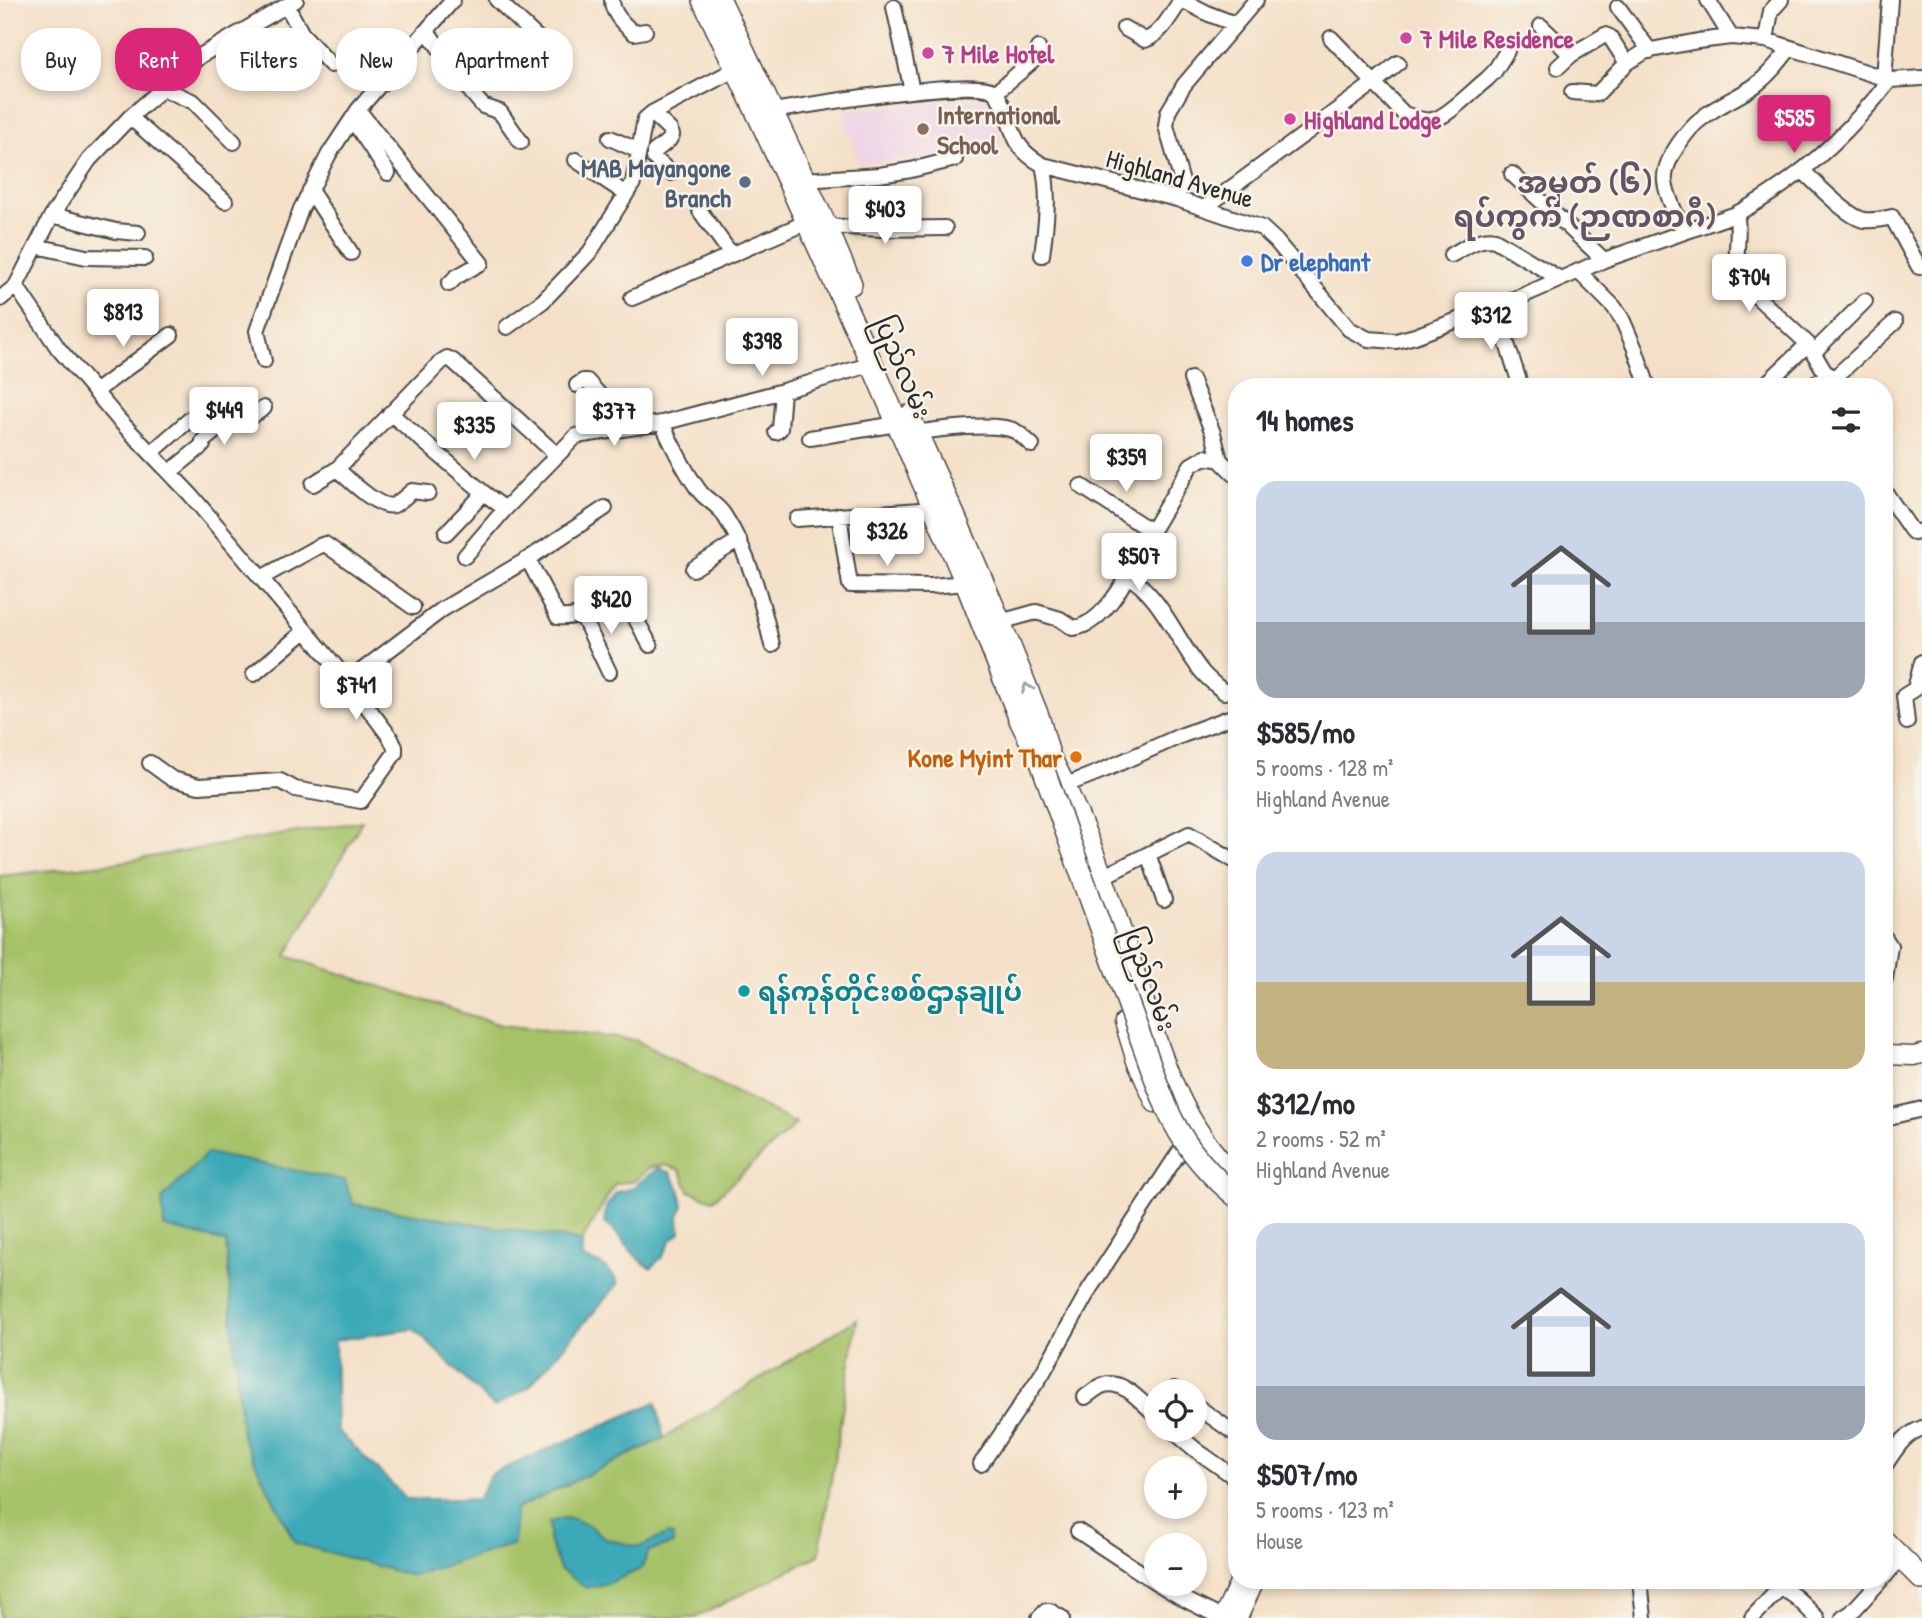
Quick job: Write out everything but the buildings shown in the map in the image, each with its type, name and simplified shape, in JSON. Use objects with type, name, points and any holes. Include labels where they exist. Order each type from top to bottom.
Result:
[{"type":"highway","name":"ပြည်လမ်း","points":[[703,0],[736,69],[804,180],[816,224],[872,364],[949,504],[1000,622],[1038,716],[1045,759],[1158,1086],[1174,1122],[1193,1152],[1228,1189]]},
{"type":"highway","name":"ပြည်လမ်း","points":[[720,0],[765,114],[906,428],[934,509],[1021,722],[1045,759],[1081,839],[1180,1118],[1199,1148],[1228,1180]]},
{"type":"highway","points":[[1893,1550],[1922,1579]]},
{"type":"highway","points":[[1893,1574],[1922,1593]]},
{"type":"main road","name":"ပြည်လမ်း","points":[[1228,1166],[1210,1147],[1191,1118],[1170,1075],[1104,876],[1060,770],[1045,759],[1038,771],[1042,791],[1076,882],[1136,1061],[1180,1151],[1199,1175],[1228,1202]]},
{"type":"main road","points":[[1893,1044],[1922,1042]]},
{"type":"main road","points":[[1893,1055],[1922,1054]]},
{"type":"main road","points":[[1180,1151],[1210,1147]]},
{"type":"main road","points":[[1223,1618],[1236,1589]]},
{"type":"main road","points":[[1238,1618],[1251,1589]]},
{"type":"street","points":[[264,361],[257,331],[310,190],[329,154],[355,115],[453,0]]},
{"type":"street","points":[[497,0],[527,28]]},
{"type":"street","points":[[612,0],[614,10],[626,27],[634,33],[645,31]]},
{"type":"street","points":[[1124,28],[1145,40],[1150,38],[1181,0],[1235,24]]},
{"type":"street","points":[[1177,199],[1182,183],[1166,126],[1168,112],[1184,85],[1255,0]]},
{"type":"street","points":[[1709,0],[1731,37]]},
{"type":"street","points":[[1766,40],[1771,11],[1781,0]]},
{"type":"street","points":[[1887,79],[1890,0]]},
{"type":"street","points":[[202,55],[291,2],[307,41],[331,65]]},
{"type":"street","points":[[894,7],[912,90]]},
{"type":"street","points":[[1618,7],[1650,51]]},
{"type":"street","points":[[1541,26],[1571,55]]},
{"type":"street","points":[[428,31],[471,92],[483,106],[500,112],[521,142]]},
{"type":"street","points":[[1558,67],[1571,55],[1605,35],[1610,37],[1627,63]]},
{"type":"street","points":[[1572,92],[1597,94],[1627,63],[1646,51],[1731,37],[1766,40],[1887,79],[1922,78]]},
{"type":"street","points":[[1331,38],[1404,114],[1431,121],[1443,117],[1487,79],[1507,51]]},
{"type":"street","points":[[765,114],[912,90],[977,88],[989,89],[995,93],[1034,60],[1038,48]]},
{"type":"street","points":[[1684,232],[1664,177],[1676,148],[1700,119],[1758,83],[1776,67],[1790,48]]},
{"type":"street","points":[[1204,208],[1398,63]]},
{"type":"street","points":[[507,327],[543,301],[590,252],[633,183],[645,119],[736,69]]},
{"type":"street","name":"Highland Avenue","points":[[995,93],[1019,148],[1028,157],[1044,165],[1177,199],[1262,228],[1349,329],[1368,339],[1396,341],[1495,307],[1604,260],[1736,214],[1773,193],[1803,171],[1877,96],[1887,79]]},
{"type":"street","points":[[0,299],[16,286],[52,215],[89,160],[159,91]]},
{"type":"street","points":[[169,91],[194,102],[234,142]]},
{"type":"street","points":[[652,113],[670,130],[669,140],[654,152],[654,158],[671,173]]},
{"type":"street","points":[[355,115],[388,173]]},
{"type":"street","points":[[355,115],[481,262],[449,284]]},
{"type":"street","points":[[130,117],[225,201]]},
{"type":"street","points":[[610,138],[639,151]]},
{"type":"street","points":[[804,180],[879,175],[955,159]]},
{"type":"street","points":[[576,160],[626,194]]},
{"type":"street","points":[[1042,255],[1046,202],[1044,165]]},
{"type":"street","points":[[1803,171],[1856,216],[1864,220],[1892,217],[1919,267]]},
{"type":"street","points":[[1512,174],[1604,260]]},
{"type":"street","points":[[310,190],[351,253]]},
{"type":"street","points":[[700,211],[731,254]]},
{"type":"street","points":[[1736,214],[1737,273],[1741,282],[1811,348],[1829,378]]},
{"type":"street","points":[[52,215],[116,232],[138,233]]},
{"type":"street","points":[[632,298],[731,254],[816,224],[870,228],[945,228]]},
{"type":"street","points":[[1451,255],[1487,238],[1495,240],[1560,279]]},
{"type":"street","points":[[36,246],[86,257],[145,258]]},
{"type":"street","points":[[1578,271],[1614,307],[1622,319],[1645,378]]},
{"type":"street","points":[[16,286],[58,348],[190,494],[348,681],[395,747],[395,753],[361,801],[295,789],[280,781],[199,786],[172,779],[150,763]]},
{"type":"street","points":[[1773,378],[1865,301]]},
{"type":"street","points":[[1495,307],[1518,378]]},
{"type":"street","points":[[1834,378],[1895,322]]},
{"type":"street","points":[[95,392],[171,335]]},
{"type":"street","points":[[313,484],[337,469],[440,362],[447,358],[557,455]]},
{"type":"street","points":[[465,556],[505,509],[576,436],[662,423],[872,364]]},
{"type":"street","points":[[1191,379],[1213,433],[1220,460],[1228,468]]},
{"type":"street","points":[[578,385],[587,381],[629,428]]},
{"type":"street","points":[[776,432],[780,429],[783,391]]},
{"type":"street","points":[[151,453],[211,401]]},
{"type":"street","points":[[170,472],[237,413],[253,416],[264,408]]},
{"type":"street","points":[[390,414],[505,509]]},
{"type":"street","points":[[662,423],[677,454],[702,494],[723,513],[739,540],[766,618],[772,645]]},
{"type":"street","points":[[810,438],[906,428],[933,430],[992,427],[1015,431],[1032,445]]},
{"type":"street","points":[[1000,622],[1036,612],[1060,619],[1073,628],[1086,625],[1102,612],[1126,582],[1129,569],[1191,465],[1205,457],[1220,460]]},
{"type":"street","points":[[337,469],[363,492],[385,505],[393,505],[412,491],[428,493]]},
{"type":"street","points":[[1081,486],[1151,531]]},
{"type":"street","points":[[446,533],[484,493]]},
{"type":"street","points":[[1893,504],[1914,533],[1922,531]]},
{"type":"street","points":[[348,681],[443,609],[528,559],[605,508]]},
{"type":"street","points":[[797,519],[934,509]]},
{"type":"street","points":[[839,515],[850,585],[931,586],[966,583]]},
{"type":"street","points":[[693,569],[739,540]]},
{"type":"street","points":[[261,578],[326,544],[413,607]]},
{"type":"street","points":[[528,559],[558,617],[582,615],[619,596],[624,597],[650,645]]},
{"type":"street","points":[[1127,576],[1138,582],[1153,600],[1203,673],[1224,692],[1228,691]]},
{"type":"street","points":[[582,615],[609,672]]},
{"type":"street","points":[[254,674],[305,631]]},
{"type":"street","points":[[1907,722],[1904,696],[1915,689],[1922,662]]},
{"type":"street","points":[[1066,785],[1228,718]]},
{"type":"street","points":[[1104,876],[1189,834],[1228,857]]},
{"type":"street","points":[[1148,854],[1164,900]]},
{"type":"street","points":[[1893,1116],[1922,1110]]},
{"type":"street","points":[[981,1464],[1042,1374],[1090,1288],[1180,1151]]},
{"type":"street","points":[[1085,1397],[1105,1384],[1115,1384],[1144,1405]]},
{"type":"street","points":[[1207,1414],[1228,1429]]},
{"type":"street","points":[[1893,1453],[1904,1437],[1922,1428]]},
{"type":"street","points":[[1186,1442],[1228,1473]]},
{"type":"street","points":[[1078,1531],[1144,1574]]},
{"type":"street","points":[[1641,1589],[1644,1618]]},
{"type":"street","points":[[1752,1618],[1779,1589],[1784,1589],[1817,1618]]},
{"type":"street","points":[[1843,1618],[1851,1613],[1870,1589]]},
{"type":"street","points":[[1180,1596],[1223,1618]]},
{"type":"street","points":[[1039,1618],[1046,1611],[1050,1611],[1062,1618]]},
{"type":"shaded area","name":"International School","points":[[993,99],[1002,149],[859,164],[842,109]]},
{"type":"green space","points":[[362,821],[286,956],[501,1025],[635,1040],[796,1124],[713,1200],[689,1191],[680,1170],[665,1165],[651,1167],[634,1181],[615,1184],[582,1241],[353,1204],[226,1242],[242,1436],[295,1543],[516,1509],[664,1438],[857,1319],[819,1555],[695,1618],[0,1618],[0,876],[115,863]]},
{"type":"water","points":[[207,1153],[345,1180],[353,1204],[582,1241],[582,1258],[604,1266],[615,1278],[618,1284],[529,1387],[494,1407],[414,1329],[335,1340],[337,1430],[407,1499],[478,1499],[491,1474],[656,1402],[664,1438],[516,1509],[514,1544],[412,1576],[295,1543],[242,1436],[226,1242],[164,1227],[162,1199]]},
{"type":"water","points":[[658,1168],[671,1173],[680,1191],[683,1205],[679,1216],[680,1233],[671,1240],[663,1256],[651,1268],[604,1223],[606,1207],[617,1192],[631,1189]]},
{"type":"water","points":[[562,1518],[574,1519],[590,1526],[607,1539],[639,1547],[668,1534],[673,1535],[673,1544],[649,1551],[641,1569],[609,1583],[586,1588],[560,1569],[549,1540],[549,1523]]},
{"type":"place","name":"7 Mile Residence","points":[[1406,38]]},
{"type":"place","name":"7 Mile Hotel","points":[[928,53]]},
{"type":"place","name":"Highland Lodge","points":[[1290,119]]},
{"type":"place","name":"International School","points":[[923,129]]},
{"type":"place","name":"MAB Mayangone Branch","points":[[745,182]]},
{"type":"place","name":"Dr elephant","points":[[1247,261]]},
{"type":"place","name":"Kone Myint Thar","points":[[1076,757]]},
{"type":"place","name":"ရန်ကုန်တိုင်းစစ်ဌာနချုပ်","points":[[744,991]]},
{"type":"district","name":"အမှတ် (၆) ရပ်ကွက် (ဉာဏစာဂီ)","points":[[1585,199]]}]
